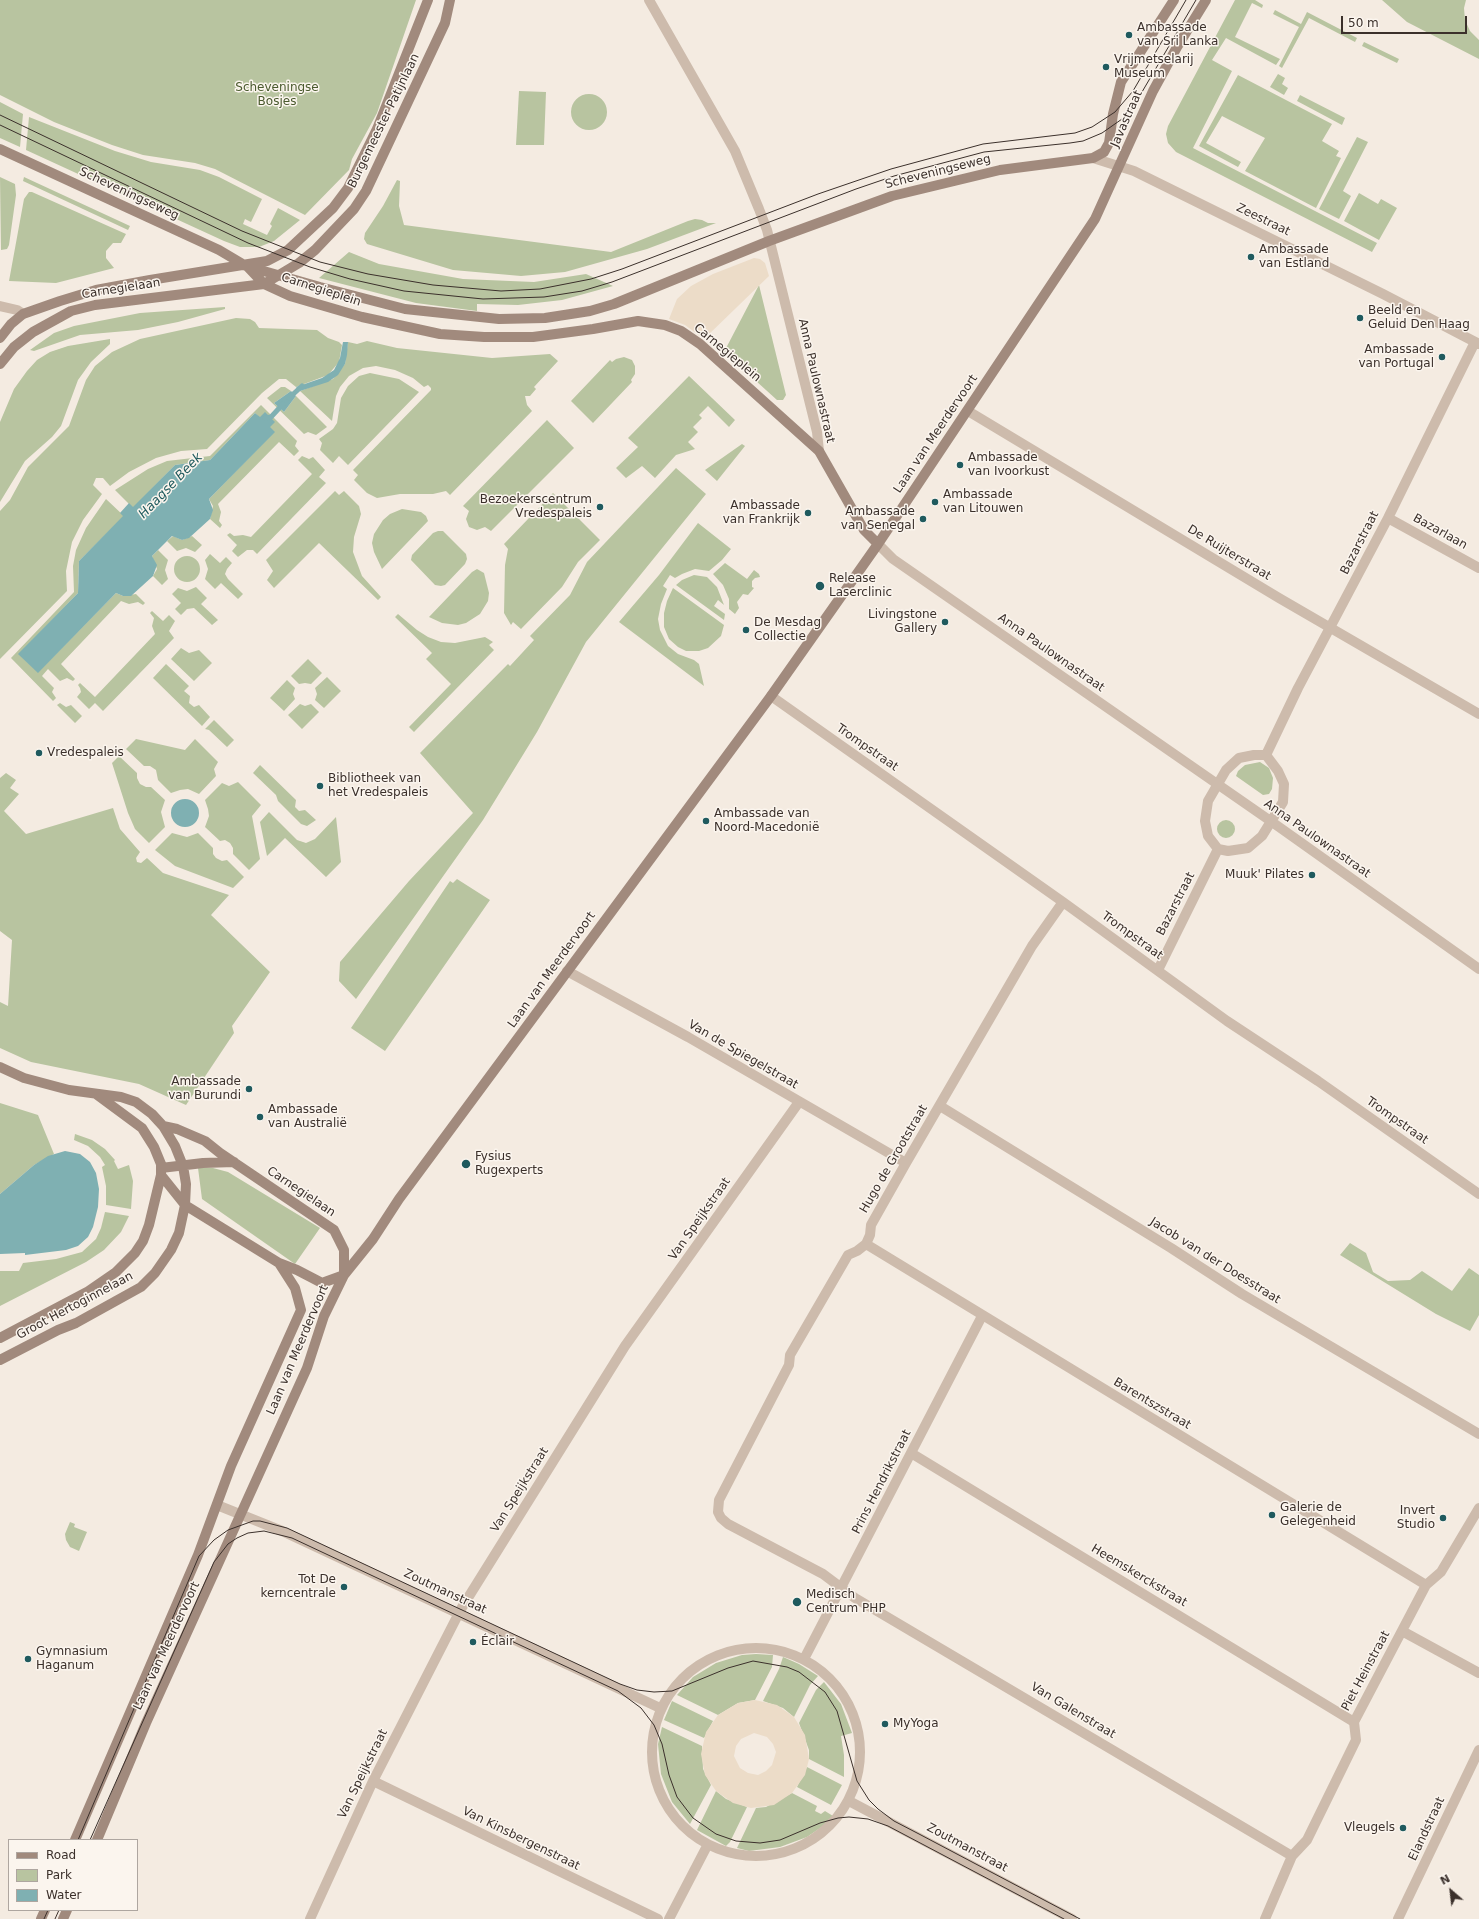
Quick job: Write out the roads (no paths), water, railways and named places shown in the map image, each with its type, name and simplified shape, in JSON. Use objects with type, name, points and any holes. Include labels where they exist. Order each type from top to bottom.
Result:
[{"type":"street","name":"Burgemeester Patijnlaan","points":[[246,266],[267,261],[288,250],[316,226],[333,208],[348,188],[376,129],[428,0]]},
{"type":"street","name":"Burgemeester Patijnlaan","points":[[264,284],[302,260],[332,234],[354,209],[366,191],[445,23],[450,0]]},
{"type":"street","name":"Anna Paulownastraat","points":[[648,0],[735,151],[765,224],[817,432],[820,451],[864,530],[893,559],[1272,822],[1479,969]]},
{"type":"street","name":"Javastraat","points":[[1093,158],[1104,152],[1109,143],[1113,114],[1121,82],[1174,0]]},
{"type":"street","name":"Javastraat","points":[[1120,165],[1153,91],[1177,47],[1206,0]]},
{"type":"street","name":"Scheveningseweg","points":[[0,149],[219,250],[246,266]]},
{"type":"street","name":"Scheveningseweg","points":[[769,241],[892,196],[1000,170],[1093,158],[1120,165]]},
{"type":"street","name":"Zeestraat","points":[[1120,165],[1383,294],[1477,343]]},
{"type":"street","name":"Laan van Meerdervoort","points":[[96,1839],[146,1723],[307,1368],[324,1316],[344,1275],[373,1239],[399,1199],[771,696],[878,544],[968,412],[1054,279],[1095,219],[1120,165]]},
{"type":"street","name":"Carnegieplein","points":[[246,266],[405,309],[499,319],[545,318],[590,311],[614,304],[769,241]]},
{"type":"street","name":"Carnegieplein","points":[[246,266],[264,284],[290,296],[362,317],[440,334],[484,337],[533,337],[638,321],[665,325],[681,331],[700,344],[820,451]]},
{"type":"street","name":"Carnegielaan","points":[[0,338],[11,324],[23,314],[96,290],[150,280],[246,266]]},
{"type":"street","name":"Carnegielaan","points":[[0,364],[14,347],[33,332],[71,311],[117,302],[264,284]]},
{"type":"street","points":[[0,306],[16,310],[23,314]]},
{"type":"street","name":"Bazarstraat","points":[[1266,755],[1298,688],[1388,518],[1477,343]]},
{"type":"street","name":"De Ruijterstraat","points":[[968,412],[1479,714]]},
{"type":"street","name":"Bazarlaan","points":[[1388,518],[1479,568]]},
{"type":"street","name":"Trompstraat","points":[[771,696],[1063,902],[1227,1021],[1318,1080],[1479,1194]]},
{"type":"street","points":[[1254,754],[1266,755],[1278,771],[1284,784],[1283,802],[1262,836],[1248,848],[1228,851],[1218,849],[1208,836],[1205,821],[1208,800],[1226,770],[1239,758],[1254,754]]},
{"type":"street","name":"Bazarstraat","points":[[1158,970],[1218,849]]},
{"type":"street","name":"Hugo de Grootstraat","points":[[866,1244],[870,1235],[871,1225],[906,1163],[1032,946],[1063,902]]},
{"type":"street","name":"Van de Spiegelstraat","points":[[567,971],[688,1037],[906,1163]]},
{"type":"street","points":[[0,1067],[24,1078],[69,1090],[121,1097],[136,1102],[152,1114],[163,1126],[175,1146],[183,1166],[186,1184],[185,1204]]},
{"type":"street","points":[[96,1094],[142,1128],[154,1147],[161,1172],[185,1204],[279,1264],[297,1270],[322,1283],[344,1275]]},
{"type":"street","name":"Van Speijkstraat","points":[[310,1919],[373,1782],[459,1613],[625,1346],[799,1102]]},
{"type":"street","name":"Jacob van der Doesstraat","points":[[940,1106],[1171,1248],[1242,1294],[1479,1434]]},
{"type":"street","name":"Carnegielaan","points":[[163,1126],[177,1128],[205,1141],[334,1230],[344,1250],[344,1275]]},
{"type":"street","points":[[161,1172],[183,1166],[203,1163],[234,1162]]},
{"type":"street","name":"Groot Hertoginnelaan","points":[[0,1338],[87,1292],[116,1272],[135,1253],[143,1241],[152,1219],[161,1172]]},
{"type":"street","name":"Groot Hertoginnelaan","points":[[0,1360],[58,1330],[76,1323],[141,1287],[155,1273],[171,1250],[179,1233],[185,1204]]},
{"type":"street","points":[[842,1587],[823,1574],[728,1524],[721,1518],[718,1512],[719,1500],[789,1365],[790,1355],[848,1255],[857,1251],[866,1244]]},
{"type":"street","name":"Barentszstraat","points":[[866,1244],[1426,1585]]},
{"type":"street","name":"Laan van Meerdervoort","points":[[75,1839],[198,1556],[231,1466],[301,1310],[295,1288],[279,1264]]},
{"type":"street","name":"Prins Hendrikstraat","points":[[804,1659],[982,1316]]},
{"type":"street","name":"Heemskerckstraat","points":[[911,1453],[1354,1722]]},
{"type":"street","name":"Zoutmanstraat","points":[[217,1505],[242,1514],[459,1613],[660,1708]]},
{"type":"street","name":"Piet Heinstraat","points":[[1265,1919],[1292,1856],[1307,1840],[1356,1740],[1354,1722],[1426,1585],[1441,1572],[1479,1508]]},
{"type":"street","name":"Van Galenstraat","points":[[842,1587],[855,1598],[1292,1856]]},
{"type":"street","points":[[1402,1631],[1479,1672]]},
{"type":"street","points":[[762,1647],[780,1650],[804,1659],[832,1680],[852,1710],[859,1734],[860,1757],[857,1781],[849,1801],[838,1818],[824,1831],[808,1844],[788,1852],[768,1857],[747,1857],[730,1854],[707,1846],[690,1835],[680,1824],[666,1804],[658,1784],[652,1758],[652,1740],[654,1725],[660,1708],[670,1691],[685,1676],[702,1664],[721,1654],[742,1649],[762,1647]]},
{"type":"street","name":"Elandstraat","points":[[1398,1919],[1479,1750]]},
{"type":"street","name":"Van Kinsbergenstraat","points":[[373,1782],[658,1919]]},
{"type":"street","name":"Zoutmanstraat","points":[[849,1801],[1072,1919]]},
{"type":"street","points":[[669,1919],[707,1846]]},
{"type":"water","points":[[343,342],[348,342],[347,355],[345,364],[338,375],[328,382],[300,391],[296,387],[322,378],[334,370],[340,358]]},
{"type":"water","points":[[291,391],[296,396],[284,412],[274,403]]},
{"type":"water","points":[[265,412],[275,422],[270,427],[275,432],[209,499],[213,510],[210,519],[189,538],[182,540],[172,536],[152,556],[157,565],[153,576],[131,596],[123,596],[116,593],[38,673],[18,654],[78,593],[79,561],[123,516],[120,513],[129,503],[133,507],[175,465],[210,460],[255,413],[260,417]]},
{"type":"water","points":[[185,799],[195,803],[199,813],[195,823],[185,827],[175,823],[171,813],[175,803]]},
{"type":"water","points":[[65,1151],[80,1154],[90,1162],[96,1173],[99,1189],[98,1207],[93,1227],[88,1237],[78,1246],[66,1250],[25,1255],[25,1253],[0,1254],[0,1194],[34,1165],[48,1156]]},
{"type":"waterway","name":"Haagse Beek","points":[[289,398],[302,386]]},
{"type":"waterway","name":"Haagse Beek","points":[[265,418],[271,417],[283,404]]},
{"type":"tram line","points":[[0,115],[242,231],[320,262],[368,274],[433,285],[501,291],[540,289],[591,279],[622,269],[818,194],[891,169],[983,144],[1075,133],[1092,127],[1115,112],[1133,91],[1186,0]]},
{"type":"tram line","points":[[0,125],[248,243],[310,267],[350,279],[404,291],[483,299],[544,297],[582,291],[612,282],[856,189],[894,176],[984,152],[1083,141],[1102,133],[1122,119],[1132,109],[1196,0]]},
{"type":"tram line","points":[[78,1839],[199,1556],[214,1540],[228,1530],[253,1521],[260,1521],[287,1528],[620,1684],[637,1690],[654,1692],[672,1691],[728,1668],[753,1661],[787,1667],[799,1672],[825,1692],[837,1711],[857,1781],[869,1800],[878,1809],[894,1821],[1080,1919]]},
{"type":"tram line","points":[[90,1839],[214,1562],[228,1544],[237,1538],[248,1533],[264,1531],[292,1538],[618,1691],[641,1708],[654,1725],[662,1744],[669,1775],[677,1797],[693,1818],[716,1834],[736,1841],[760,1843],[780,1840],[820,1823],[838,1818],[849,1817],[868,1819],[888,1826],[1064,1919]]},
{"type":"tram line","points":[[44,1919],[48,1911]]},
{"type":"tram line","points":[[55,1919],[59,1911]]},
{"type":"place","name":"Ambassade van Sri Lanka","points":[[1129,35]]},
{"type":"place","name":"Vrijmetselarij Museum","points":[[1106,67]]},
{"type":"place","name":"Ambassade van Estland","points":[[1251,257]]},
{"type":"place","name":"Beeld en Geluid Den Haag","points":[[1360,318]]},
{"type":"place","name":"Ambassade van Portugal","points":[[1442,357]]},
{"type":"place","name":"Ambassade van Ivoorkust","points":[[960,465]]},
{"type":"place","name":"Ambassade van Litouwen","points":[[935,502]]},
{"type":"place","name":"Bezoekerscentrum Vredespaleis","points":[[600,507]]},
{"type":"place","name":"Ambassade van Frankrijk","points":[[808,513]]},
{"type":"place","name":"Ambassade van Senegal","points":[[923,519]]},
{"type":"place","name":"Release Laserclinic","points":[[820,586]]},
{"type":"place","name":"Livingstone Gallery","points":[[945,622]]},
{"type":"place","name":"De Mesdag Collectie","points":[[746,630]]},
{"type":"place","name":"Vredespaleis","points":[[39,753]]},
{"type":"place","name":"Bibliotheek van het Vredespaleis","points":[[320,786]]},
{"type":"place","name":"Ambassade van Noord-Macedonië","points":[[706,821]]},
{"type":"place","name":"Muuk' Pilates","points":[[1312,875]]},
{"type":"place","name":"Ambassade van Burundi","points":[[249,1089]]},
{"type":"place","name":"Ambassade van Australië","points":[[260,1117]]},
{"type":"place","name":"Fysius Rugexperts","points":[[466,1164]]},
{"type":"place","name":"Galerie de Gelegenheid","points":[[1272,1515]]},
{"type":"place","name":"Invert Studio","points":[[1443,1518]]},
{"type":"place","name":"Tot De kerncentrale","points":[[344,1587]]},
{"type":"place","name":"Medisch Centrum PHP","points":[[797,1602]]},
{"type":"place","name":"Éclair","points":[[473,1642]]},
{"type":"place","name":"Gymnasium Haganum","points":[[28,1659]]},
{"type":"place","name":"MyYoga","points":[[885,1724]]},
{"type":"place","name":"Vleugels","points":[[1403,1828]]},
{"type":"park label","name":"Scheveningse Bosjes","points":[[277,95]]}]
